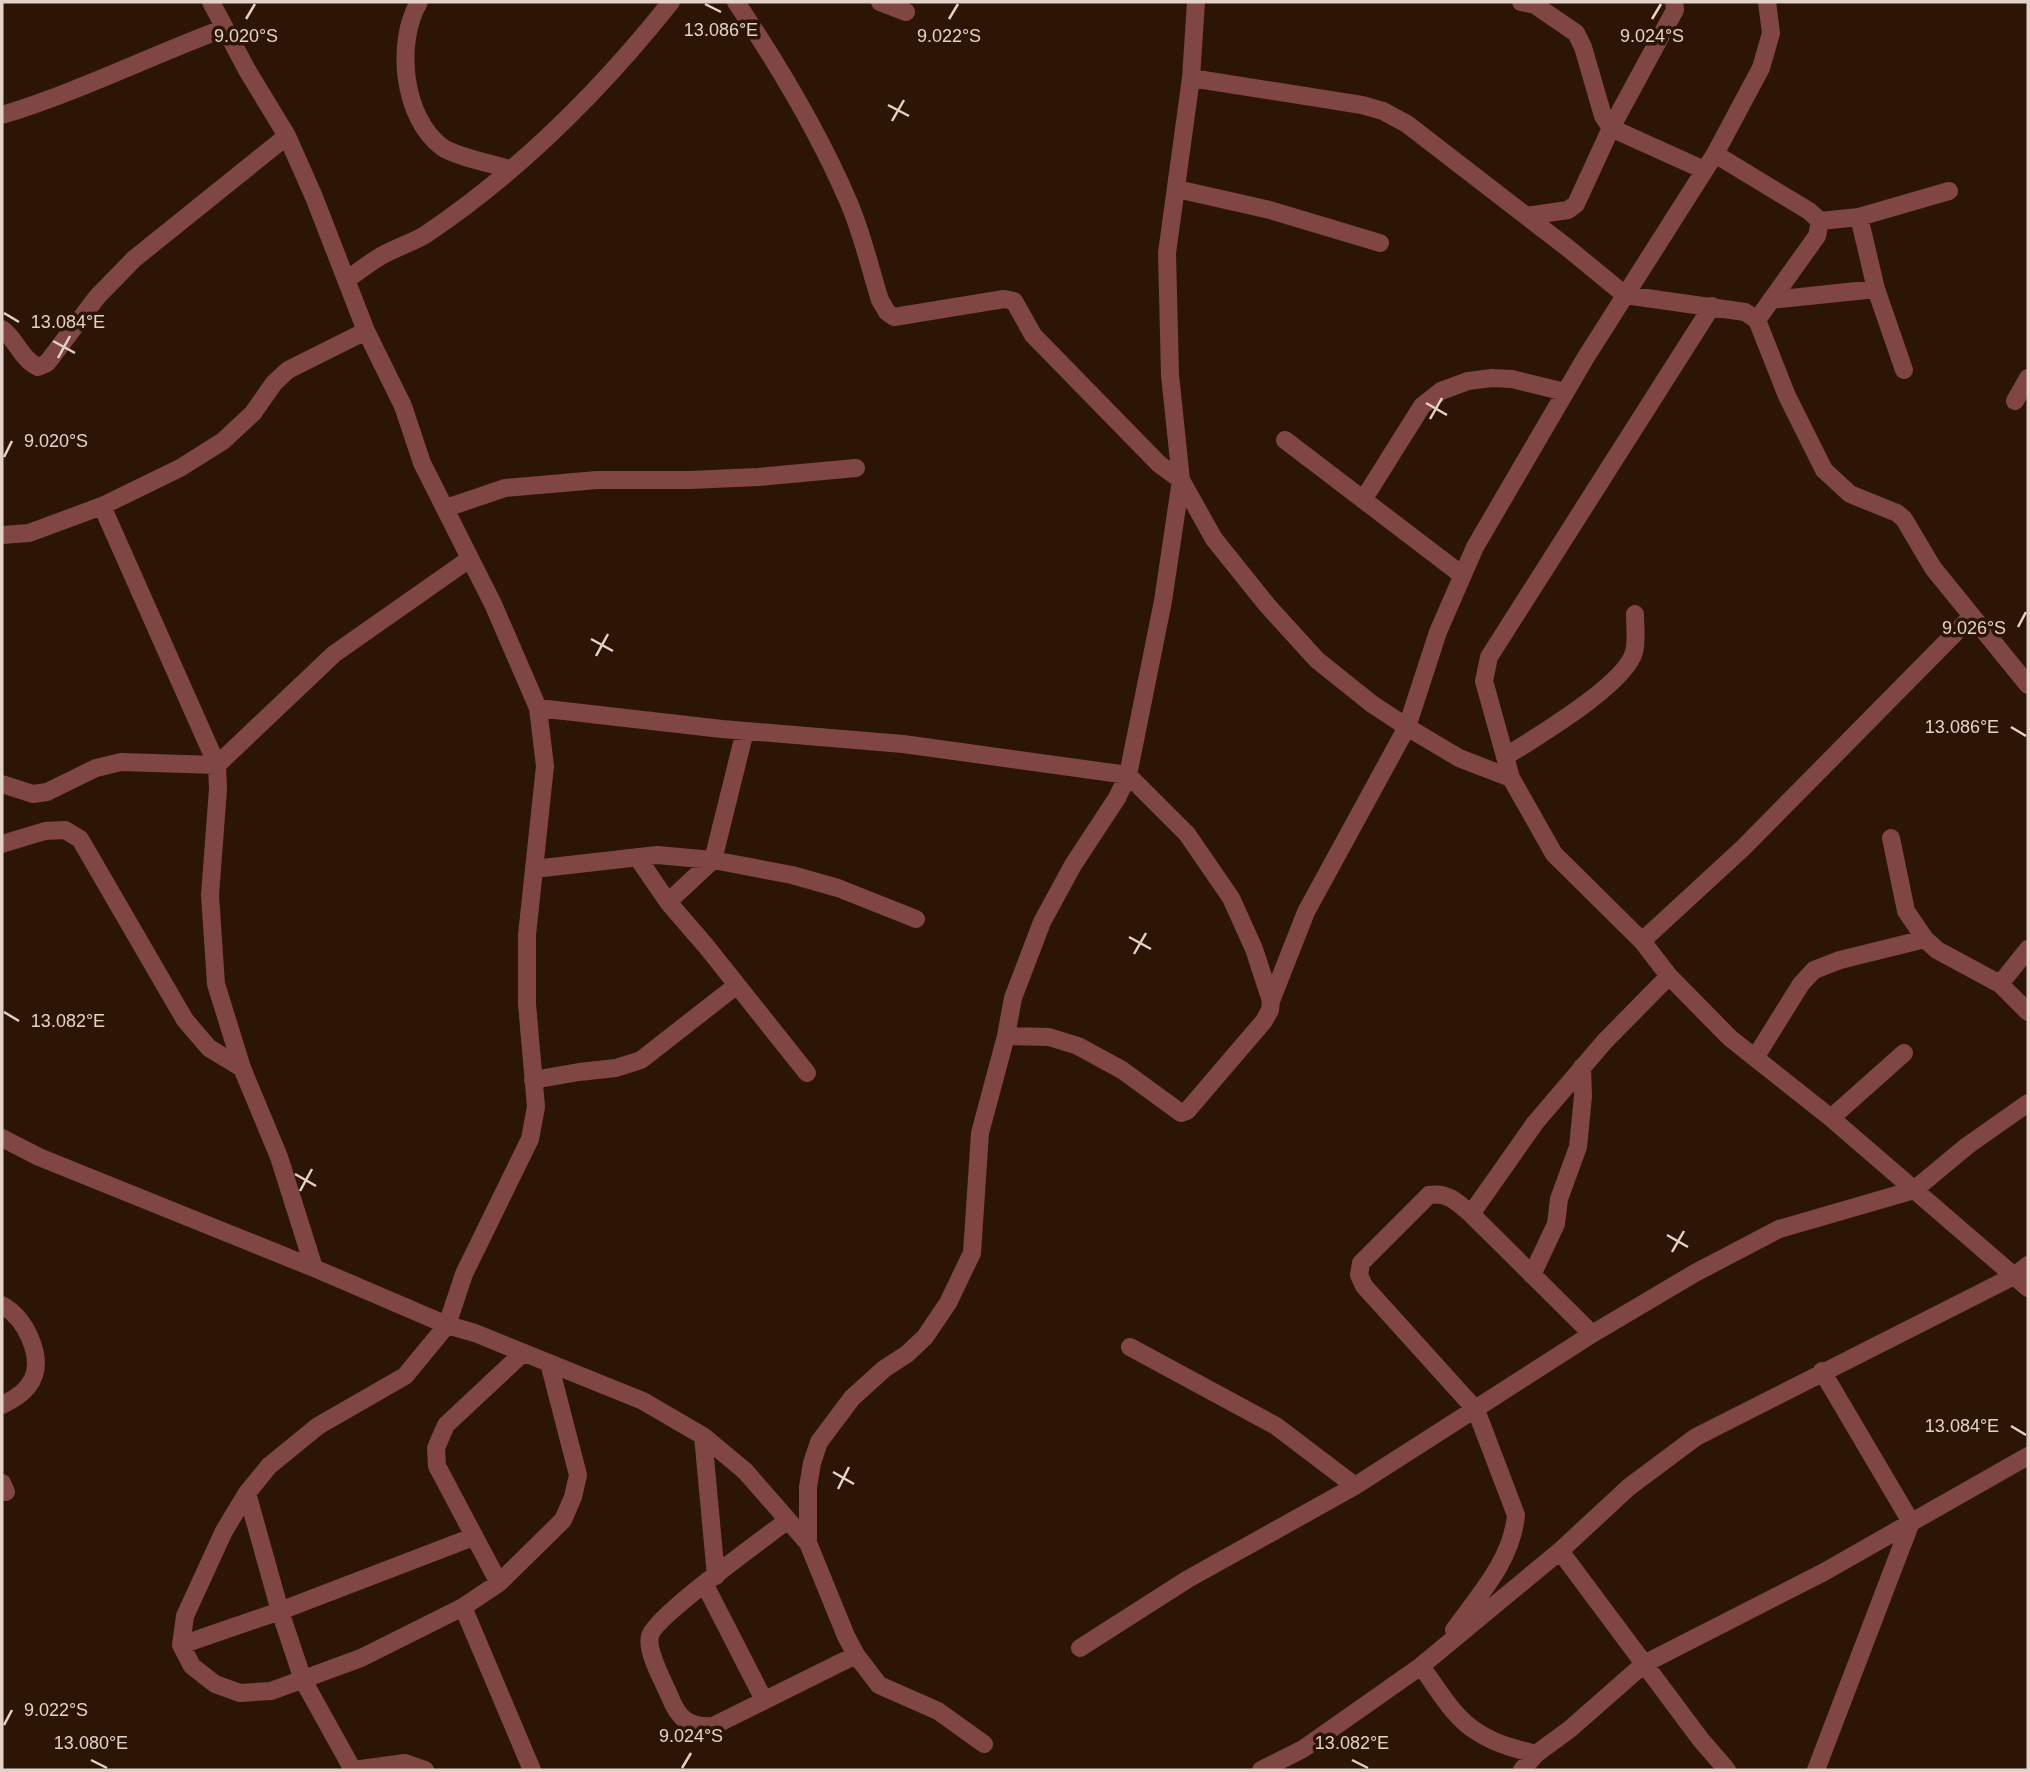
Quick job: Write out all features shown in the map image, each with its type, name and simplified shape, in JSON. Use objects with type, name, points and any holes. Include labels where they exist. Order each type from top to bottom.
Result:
[{"type":"street","points":[[211,2],[287,136],[366,331],[403,406],[422,463],[446,508],[468,560],[493,604],[538,708],[545,766],[527,935],[527,1004],[536,1107],[530,1139],[464,1274],[446,1325],[405,1376],[318,1426],[270,1466],[247,1493],[224,1531],[185,1616],[181,1645],[192,1666],[215,1684],[240,1693],[271,1691],[361,1658],[463,1607],[499,1583],[563,1520],[578,1475],[549,1363]]},
{"type":"street","points":[[419,2],[405,38],[404,66],[418,117],[430,137],[444,149],[509,169]]},
{"type":"street","points":[[346,280],[381,256],[422,237],[555,132],[634,49],[671,2]]},
{"type":"street","points":[[736,2],[766,47],[833,168],[850,206],[880,300],[887,312],[894,317],[1004,299],[1014,302],[1033,335],[1159,464],[1181,480],[1214,539],[1308,651],[1372,704],[1407,727],[1459,758],[1511,778]]},
{"type":"street","points":[[880,2],[906,12]]},
{"type":"street","points":[[808,1543],[808,1486],[819,1442],[852,1398],[925,1337],[948,1303],[972,1253],[980,1133],[1006,1036],[1013,998],[1042,922],[1073,865],[1117,798],[1128,775],[1163,601],[1181,480],[1170,374],[1167,253],[1191,78],[1198,2]]},
{"type":"street","points":[[1521,2],[1535,5],[1576,33],[1583,47],[1603,116],[1611,128],[1704,170]]},
{"type":"street","points":[[1526,216],[1568,210],[1576,204],[1611,128],[1675,10],[1674,2]]},
{"type":"street","points":[[1006,1036],[1049,1037],[1078,1046],[1122,1070],[1181,1113],[1187,1111],[1264,1021],[1306,912],[1407,727],[1438,632],[1475,547],[1565,392],[1715,154],[1761,68],[1771,33],[1767,2]]},
{"type":"street","points":[[2,115],[50,100],[157,53],[225,29]]},
{"type":"street","points":[[1191,78],[1362,105],[1383,111],[1407,124],[1625,295],[1745,312],[1757,320],[1787,396],[1824,470],[1850,494],[1897,513],[1904,519],[1933,568],[2028,685]]},
{"type":"street","points":[[2,329],[12,336],[28,362],[38,367],[47,363],[97,297],[134,259],[287,136]]},
{"type":"street","points":[[1715,154],[1809,211],[1820,221],[1859,218],[1950,191]]},
{"type":"street","points":[[1177,189],[1270,210],[1380,243]]},
{"type":"street","points":[[1859,218],[1877,289],[1904,370]]},
{"type":"street","points":[[1757,320],[1817,236],[1820,221]]},
{"type":"street","points":[[1772,300],[1877,289]]},
{"type":"street","points":[[1712,306],[1489,657],[1484,681],[1511,778],[1555,854],[1642,941],[1669,976],[1730,1038],[1831,1118],[1914,1190],[2021,1270],[2028,1288]]},
{"type":"street","points":[[2,535],[29,533],[103,506],[180,468],[223,441],[253,413],[274,383],[288,370],[366,331]]},
{"type":"street","points":[[1363,500],[1422,407],[1441,391],[1468,381],[1492,378],[1511,379],[1565,392]]},
{"type":"street","points":[[2015,401],[2028,378]]},
{"type":"street","points":[[1285,440],[1462,575]]},
{"type":"street","points":[[446,508],[505,488],[597,480],[758,477],[856,468]]},
{"type":"street","points":[[103,506],[217,765],[218,789],[210,895],[216,984],[242,1069],[279,1157],[314,1268]]},
{"type":"street","points":[[2,784],[33,794],[47,792],[96,768],[121,762],[217,765],[334,654],[468,560]]},
{"type":"street","points":[[1505,757],[1605,689],[1624,673],[1634,652],[1635,614]]},
{"type":"street","points":[[1642,941],[1743,848],[1971,617]]},
{"type":"street","points":[[538,708],[904,744],[1128,775],[1187,834],[1231,898],[1254,949],[1271,1001]]},
{"type":"street","points":[[668,902],[713,860],[745,730]]},
{"type":"street","points":[[2,845],[45,831],[65,830],[80,839],[185,1020],[209,1048],[242,1069]]},
{"type":"street","points":[[1891,838],[1906,911],[1925,939],[1937,950],[2000,984],[2028,1012]]},
{"type":"street","points":[[534,869],[657,855],[713,860],[792,875],[838,888],[916,919]]},
{"type":"street","points":[[637,858],[668,902],[807,1073]]},
{"type":"street","points":[[1755,1058],[1801,984],[1814,970],[1840,960],[1925,939]]},
{"type":"street","points":[[2000,984],[2028,948]]},
{"type":"street","points":[[1471,1214],[1535,1123],[1582,1067],[1669,976]]},
{"type":"street","points":[[533,1080],[616,1068],[641,1060],[737,985]]},
{"type":"street","points":[[1831,1118],[1903,1053]]},
{"type":"street","points":[[1532,1275],[1556,1224],[1559,1199],[1578,1147],[1583,1096],[1582,1067]]},
{"type":"street","points":[[1080,1648],[1188,1579],[1355,1486],[1591,1334],[1695,1273],[1779,1229],[1914,1190],[1967,1146],[2028,1103]]},
{"type":"street","points":[[2,1138],[39,1157],[314,1268],[446,1325],[475,1333],[643,1401],[703,1436],[745,1471],[808,1543],[846,1636],[856,1655],[879,1685],[938,1711],[984,1744]]},
{"type":"street","points":[[1438,1652],[1505,1557],[1515,1531],[1517,1515],[1476,1410],[1364,1286],[1359,1275],[1361,1263],[1429,1195],[1440,1193],[1449,1196],[1471,1214],[1591,1334]]},
{"type":"street","points":[[1261,1770],[1288,1764],[1303,1749],[1422,1666],[1560,1551],[1629,1487],[1696,1437],[2021,1270]]},
{"type":"street","points":[[2,1305],[18,1317],[26,1329],[36,1352],[37,1368],[32,1382],[18,1398],[2,1405]]},
{"type":"street","points":[[1130,1347],[1276,1426],[1355,1486]]},
{"type":"street","points":[[499,1583],[437,1466],[436,1448],[446,1425],[523,1353]]},
{"type":"street","points":[[1822,1371],[1911,1522]]},
{"type":"street","points":[[703,1436],[711,1580],[764,1700]]},
{"type":"street","points":[[1522,1770],[1536,1754],[1570,1729],[1644,1664],[1824,1572],[2028,1456]]},
{"type":"street","points":[[247,1493],[280,1611],[303,1680],[353,1770],[405,1763],[425,1770]]},
{"type":"street","points":[[788,1520],[657,1623],[650,1636],[650,1651],[676,1712],[685,1722],[700,1727],[713,1726],[856,1655]]},
{"type":"street","points":[[1816,1770],[1911,1522]]},
{"type":"street","points":[[181,1645],[280,1611],[473,1537]]},
{"type":"street","points":[[1560,1551],[1701,1740],[1727,1770]]},
{"type":"street","points":[[463,1607],[532,1770]]},
{"type":"street","points":[[1422,1666],[1457,1714],[1476,1732],[1499,1744],[1536,1754]]}]
